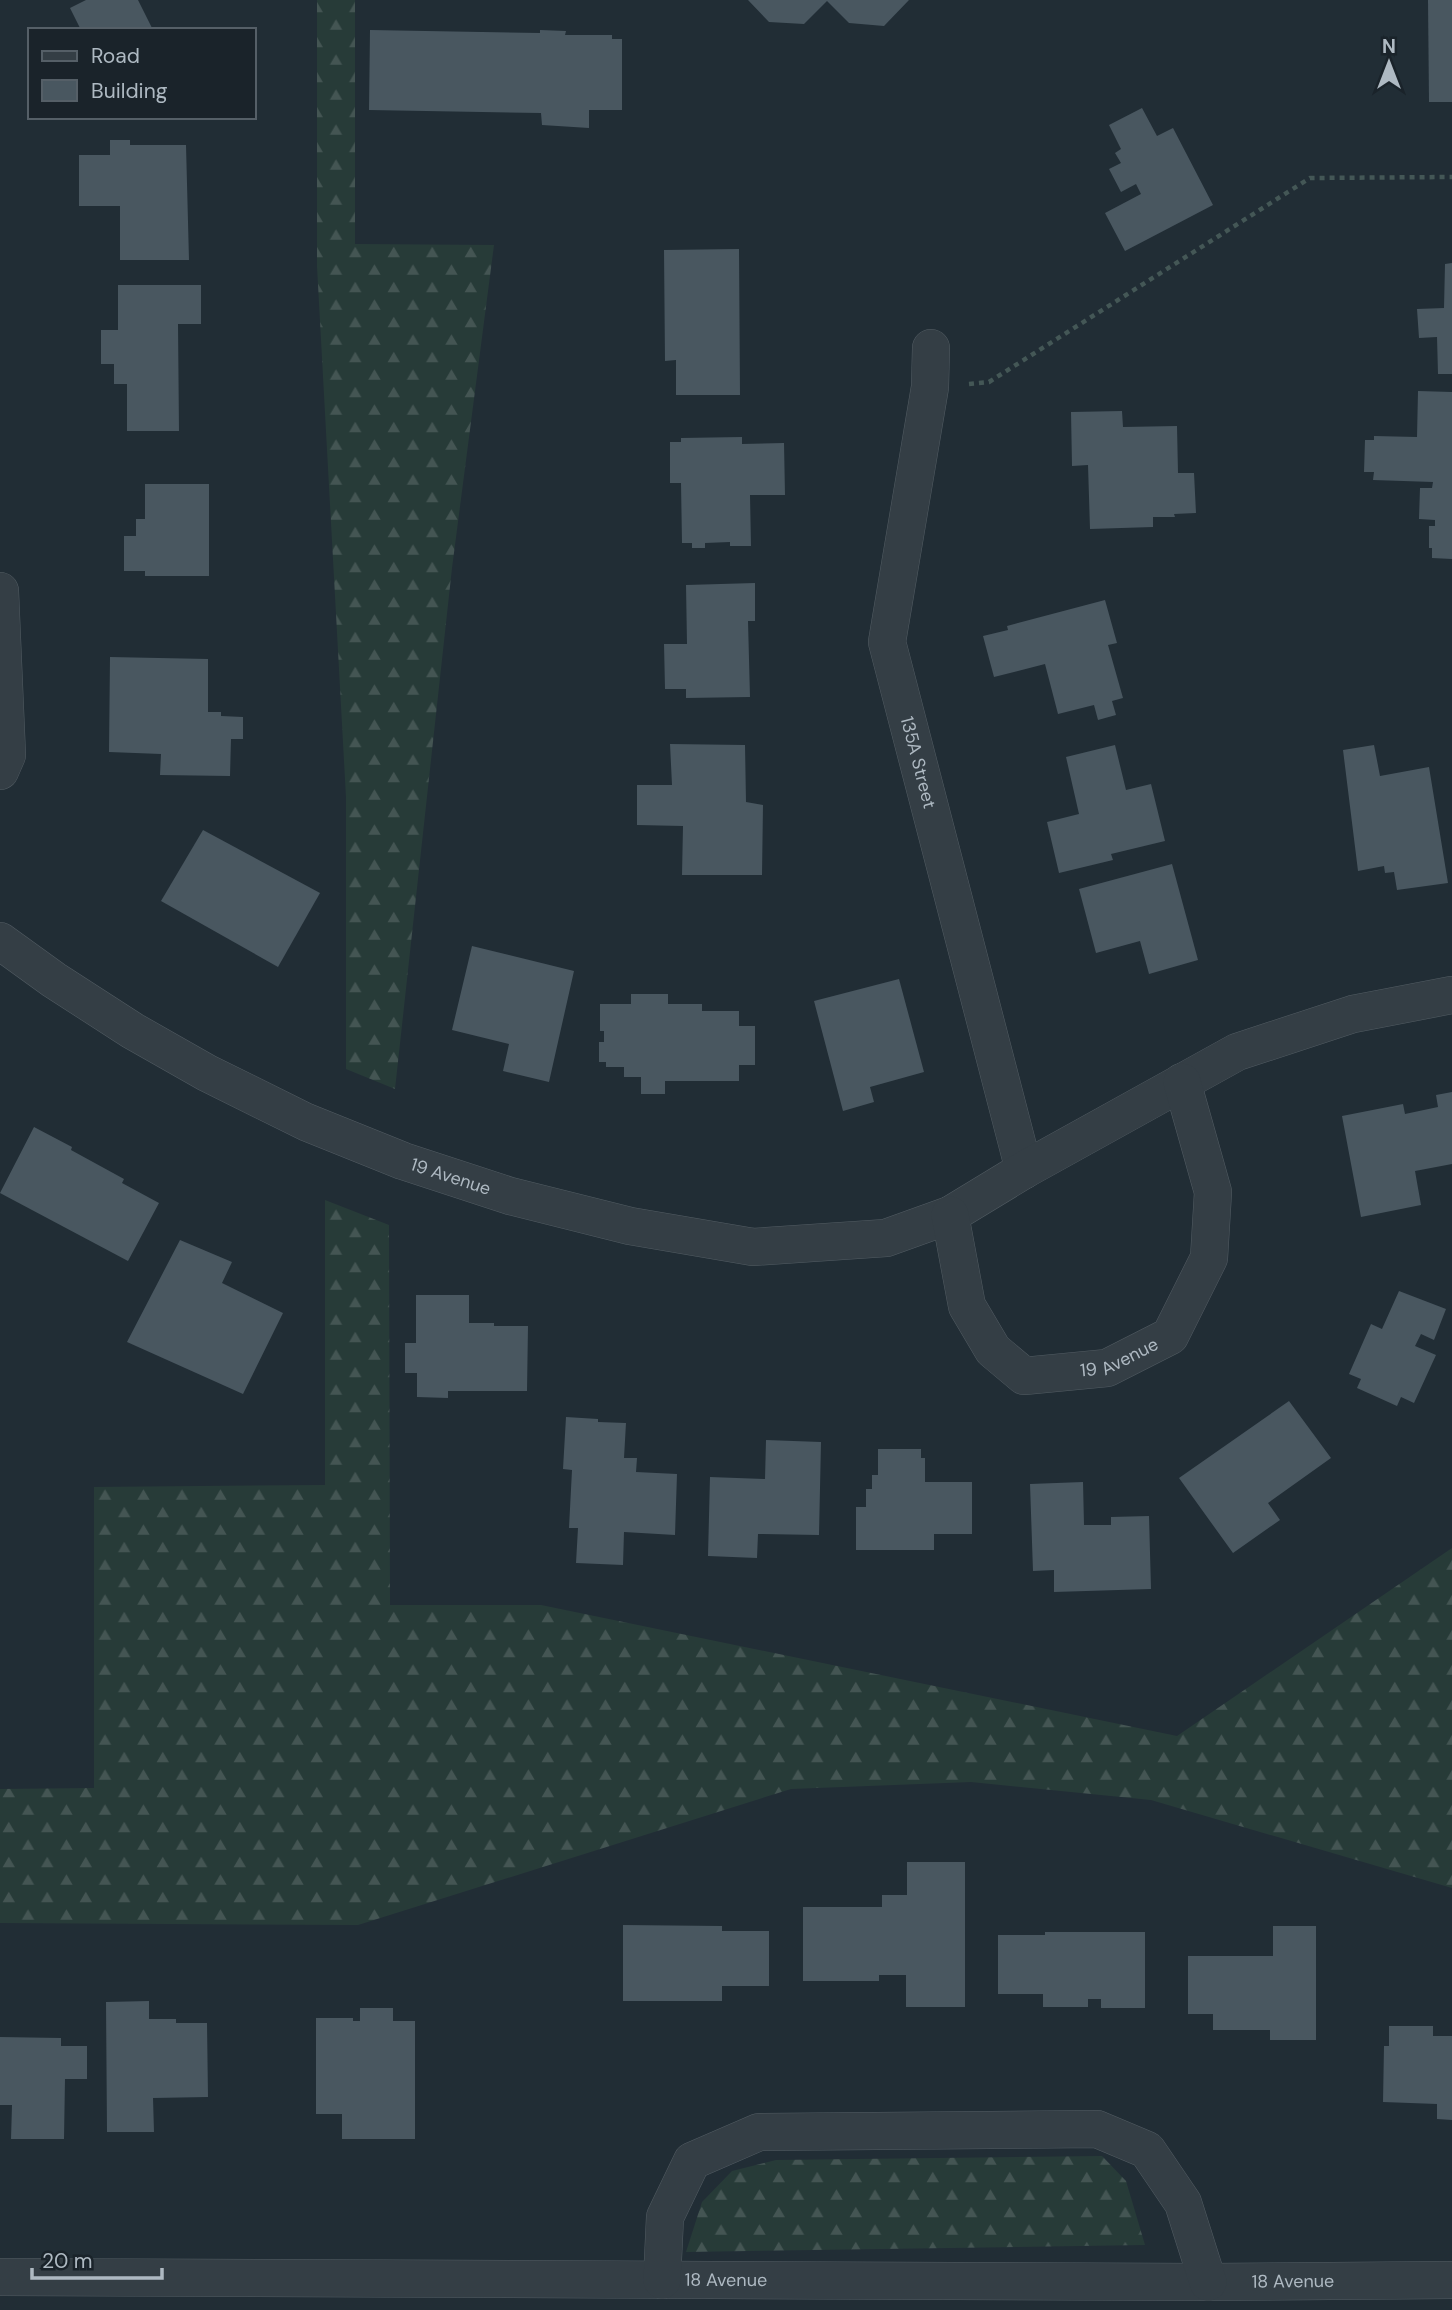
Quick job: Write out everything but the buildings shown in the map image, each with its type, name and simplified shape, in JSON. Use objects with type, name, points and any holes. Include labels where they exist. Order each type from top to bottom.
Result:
[{"type":"street","name":"135A Street","points":[[931,348],[930,387],[887,642],[1024,1170]]},
{"type":"street","points":[[0,592],[6,755],[0,771]]},
{"type":"street","name":"19 Avenue","points":[[0,941],[133,1031],[207,1073],[306,1122],[403,1161],[510,1196],[630,1226],[753,1247],[886,1238],[950,1215],[1024,1170],[1237,1052],[1353,1014],[1452,995]]},
{"type":"street","name":"19 Avenue","points":[[950,1215],[967,1306],[993,1350],[1024,1376],[1107,1368],[1170,1336],[1209,1258],[1213,1192],[1182,1082]]},
{"type":"street","points":[[663,2280],[665,2217],[692,2161],[759,2132],[1097,2129],[1147,2150],[1183,2203],[1208,2282]]},
{"type":"street","name":"18 Avenue","points":[[0,2277],[1208,2282],[1452,2280]]},
{"type":"path","points":[[930,387],[989,382],[1310,178],[1452,177]]},
{"type":"green space","points":[[317,0],[355,0],[355,244],[494,245],[452,568],[395,1089],[346,1069],[346,797],[317,266]]},
{"type":"green space","points":[[325,1200],[389,1225],[390,1605],[541,1605],[1177,1736],[1452,1548],[1452,1888],[1151,1800],[971,1782],[791,1789],[358,1925],[0,1923],[0,1789],[94,1788],[94,1487],[325,1485]]},
{"type":"green space","points":[[1102,2156],[1126,2181],[1145,2245],[686,2252],[702,2202],[732,2171],[776,2160]]}]
